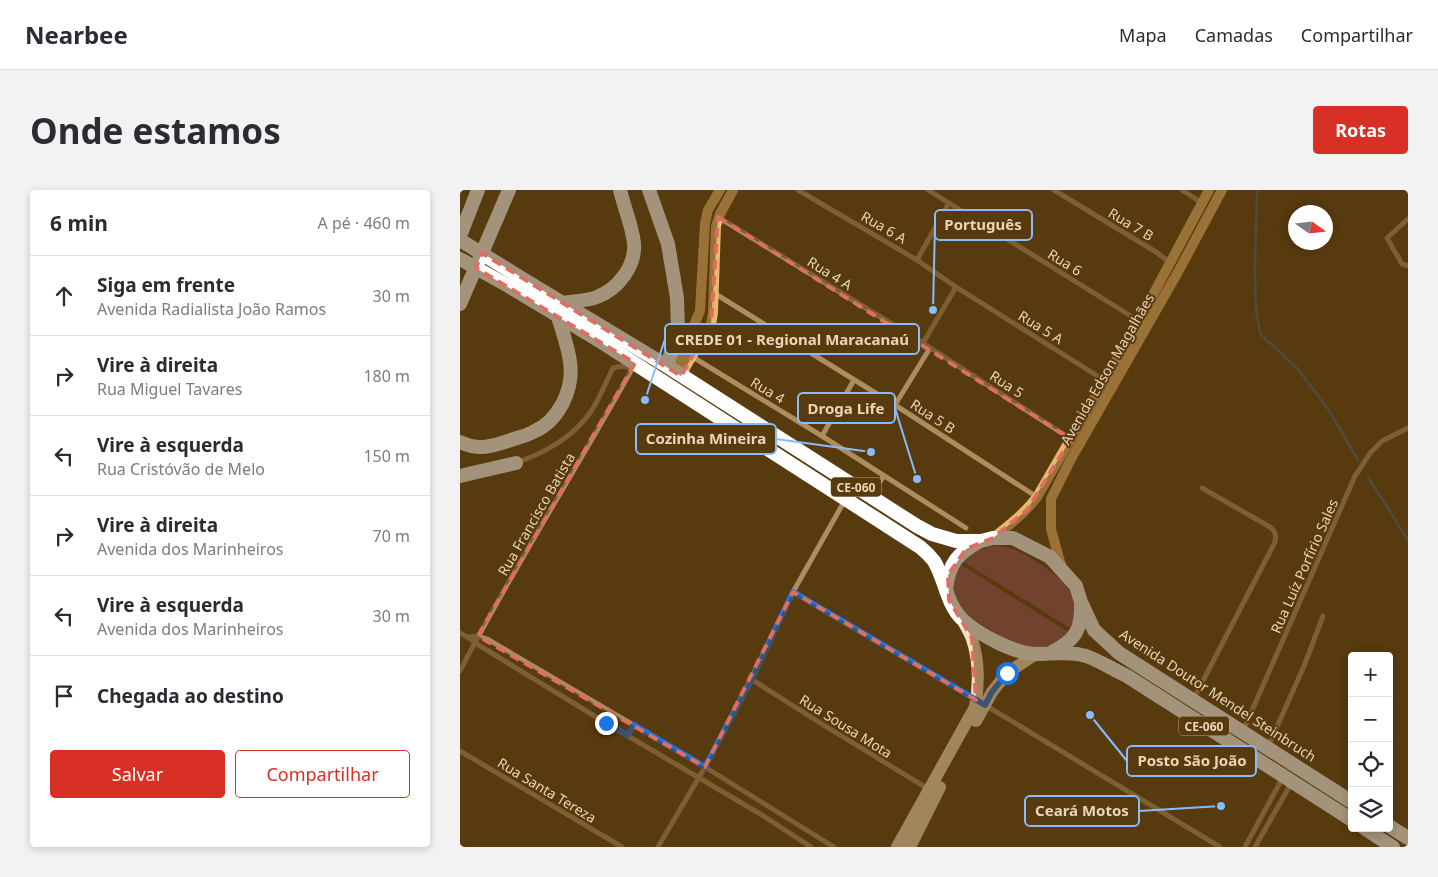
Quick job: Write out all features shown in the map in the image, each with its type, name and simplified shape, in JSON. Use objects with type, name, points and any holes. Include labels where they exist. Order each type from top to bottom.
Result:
[{"type":"highway","points":[[460,236],[478,190]]},
{"type":"highway","points":[[460,304],[509,190]]},
{"type":"highway","points":[[460,442],[474,447],[488,448],[534,432],[555,415],[568,391],[571,373],[560,309],[602,295],[614,287],[627,270],[632,257],[634,242],[620,190]]},
{"type":"highway","points":[[648,190],[668,244],[677,298],[678,330],[669,368]]},
{"type":"highway","name":"CE-060","points":[[460,240],[514,282]]},
{"type":"highway","name":"CE-060","points":[[460,258],[514,282],[669,368],[932,534],[956,541],[1013,538],[1050,557],[1076,586],[1081,602]]},
{"type":"highway","name":"CE-060","points":[[560,309],[676,390],[920,547],[933,560],[949,600],[962,619],[1000,644],[1015,651],[1043,654],[1070,653],[1086,656],[1119,672],[1348,817]]},
{"type":"highway","points":[[460,476],[516,463]]},
{"type":"highway","points":[[946,589],[948,575],[956,559],[966,549],[987,539]]},
{"type":"highway","points":[[1043,654],[1070,642],[1076,635],[1081,621],[1081,602]]},
{"type":"highway","name":"Avenida Doutor Mendel Steinbruch","points":[[1081,602],[1094,630],[1119,653],[1348,799]]},
{"type":"highway","points":[[1393,829],[1408,838]]},
{"type":"highway","points":[[1370,832],[1393,847]]},
{"type":"main road","points":[[910,847],[981,703],[972,638],[962,619]]},
{"type":"main road","points":[[897,847],[972,714],[1007,673],[1043,654]]},
{"type":"street","points":[[686,379],[684,371],[699,317],[705,223],[708,210],[720,190]]},
{"type":"street","points":[[669,368],[677,365],[688,354],[710,324],[714,293],[718,217],[733,190]]},
{"type":"street","name":"Rua 6 A","points":[[798,190],[917,260],[956,287]]},
{"type":"street","name":"Rua 6","points":[[928,190],[1139,321]]},
{"type":"street","name":"Rua 7 B","points":[[1054,190],[1156,252],[1169,262]]},
{"type":"street","points":[[1182,190],[1202,203]]},
{"type":"street","name":"Avenida Edson Magalhães","points":[[1062,570],[1051,529],[1051,500],[1169,262],[1209,190]]},
{"type":"street","name":"Avenida Edson Magalhães","points":[[987,539],[1014,522],[1027,510],[1036,497],[1178,272],[1222,190]]},
{"type":"street","points":[[917,260],[949,203]]},
{"type":"street","name":"Rua 4 A","points":[[718,217],[930,348]]},
{"type":"street","points":[[1408,218],[1388,235],[1387,240],[1400,257],[1402,264],[1408,266]]},
{"type":"street","points":[[1169,262],[1178,272]]},
{"type":"street","points":[[923,343],[956,287]]},
{"type":"street","name":"Rua 5 A","points":[[956,287],[1109,382]]},
{"type":"street","name":"Rua 5 B","points":[[714,293],[895,405],[1036,497]]},
{"type":"street","points":[[895,405],[930,348]]},
{"type":"street","name":"Rua 5","points":[[930,348],[1071,439]]},
{"type":"street","name":"Rua 4","points":[[688,354],[822,436],[883,477],[966,528]]},
{"type":"street","points":[[516,463],[553,447],[572,433],[593,408],[613,368],[621,366],[630,368],[670,392],[676,390]]},
{"type":"street","name":"Rua Francisco Batista","points":[[460,671],[478,636],[594,437],[630,368]]},
{"type":"street","points":[[822,436],[854,380]]},
{"type":"street","name":"Rua Luíz Porfírio Sales","points":[[1243,732],[1355,476],[1371,452],[1382,441],[1408,428]]},
{"type":"street","points":[[870,496],[883,477]]},
{"type":"street","points":[[1194,700],[1275,542],[1276,536],[1270,527],[1202,488]]},
{"type":"street","points":[[658,847],[705,767],[752,679],[793,592],[846,499]]},
{"type":"street","points":[[793,592],[1220,847]]},
{"type":"street","points":[[1268,748],[1304,666],[1323,616]]},
{"type":"street","points":[[460,633],[469,637],[478,636],[634,725],[834,847]]},
{"type":"street","points":[[469,637],[474,644],[485,648],[762,815],[811,847]]},
{"type":"street","name":"Rua Sousa Mota","points":[[752,679],[816,721],[930,790]]},
{"type":"street","points":[[628,735],[634,725]]},
{"type":"street","name":"Rua Santa Tereza","points":[[460,752],[622,847]]},
{"type":"street","points":[[1245,847],[1288,779]]},
{"type":"street","points":[[1256,847],[1288,779]]},
{"type":"street","points":[[762,815],[767,806]]},
{"type":"highlighted area","points":[[718,217],[1071,439],[1027,510],[993,538],[966,549],[948,575],[949,600],[972,638],[976,700],[793,592],[705,767],[478,636],[635,363],[476,268],[482,253],[681,376],[711,324]]},
{"type":"shaded area","points":[[992,546],[1011,548],[1022,553],[1047,569],[1062,582],[1069,590],[1075,607],[1070,628],[962,561],[973,552]]},
{"type":"shaded area","points":[[960,564],[1068,632],[1051,644],[1033,648],[1018,646],[992,631],[966,613],[957,601],[953,583]]},
{"type":"waterway","points":[[1257,190],[1256,312],[1261,335],[1297,368],[1328,409],[1358,460]]},
{"type":"waterway","points":[[1368,477],[1408,540]]},
{"type":"place","name":"Português","points":[[933,310]]},
{"type":"place","name":"CREDE 01 - Regional Maracanaú","points":[[645,400]]},
{"type":"place","name":"Cozinha Mineira","points":[[871,452]]},
{"type":"place","name":"Droga Life","points":[[917,479]]},
{"type":"place","name":"Posto São João","points":[[1090,715]]},
{"type":"place","name":"Ceará Motos","points":[[1221,806]]},
{"type":"route","points":[[606,723],[628,735],[634,725],[705,767],[752,679],[793,592],[985,705],[992,692],[1007,673]]}]
